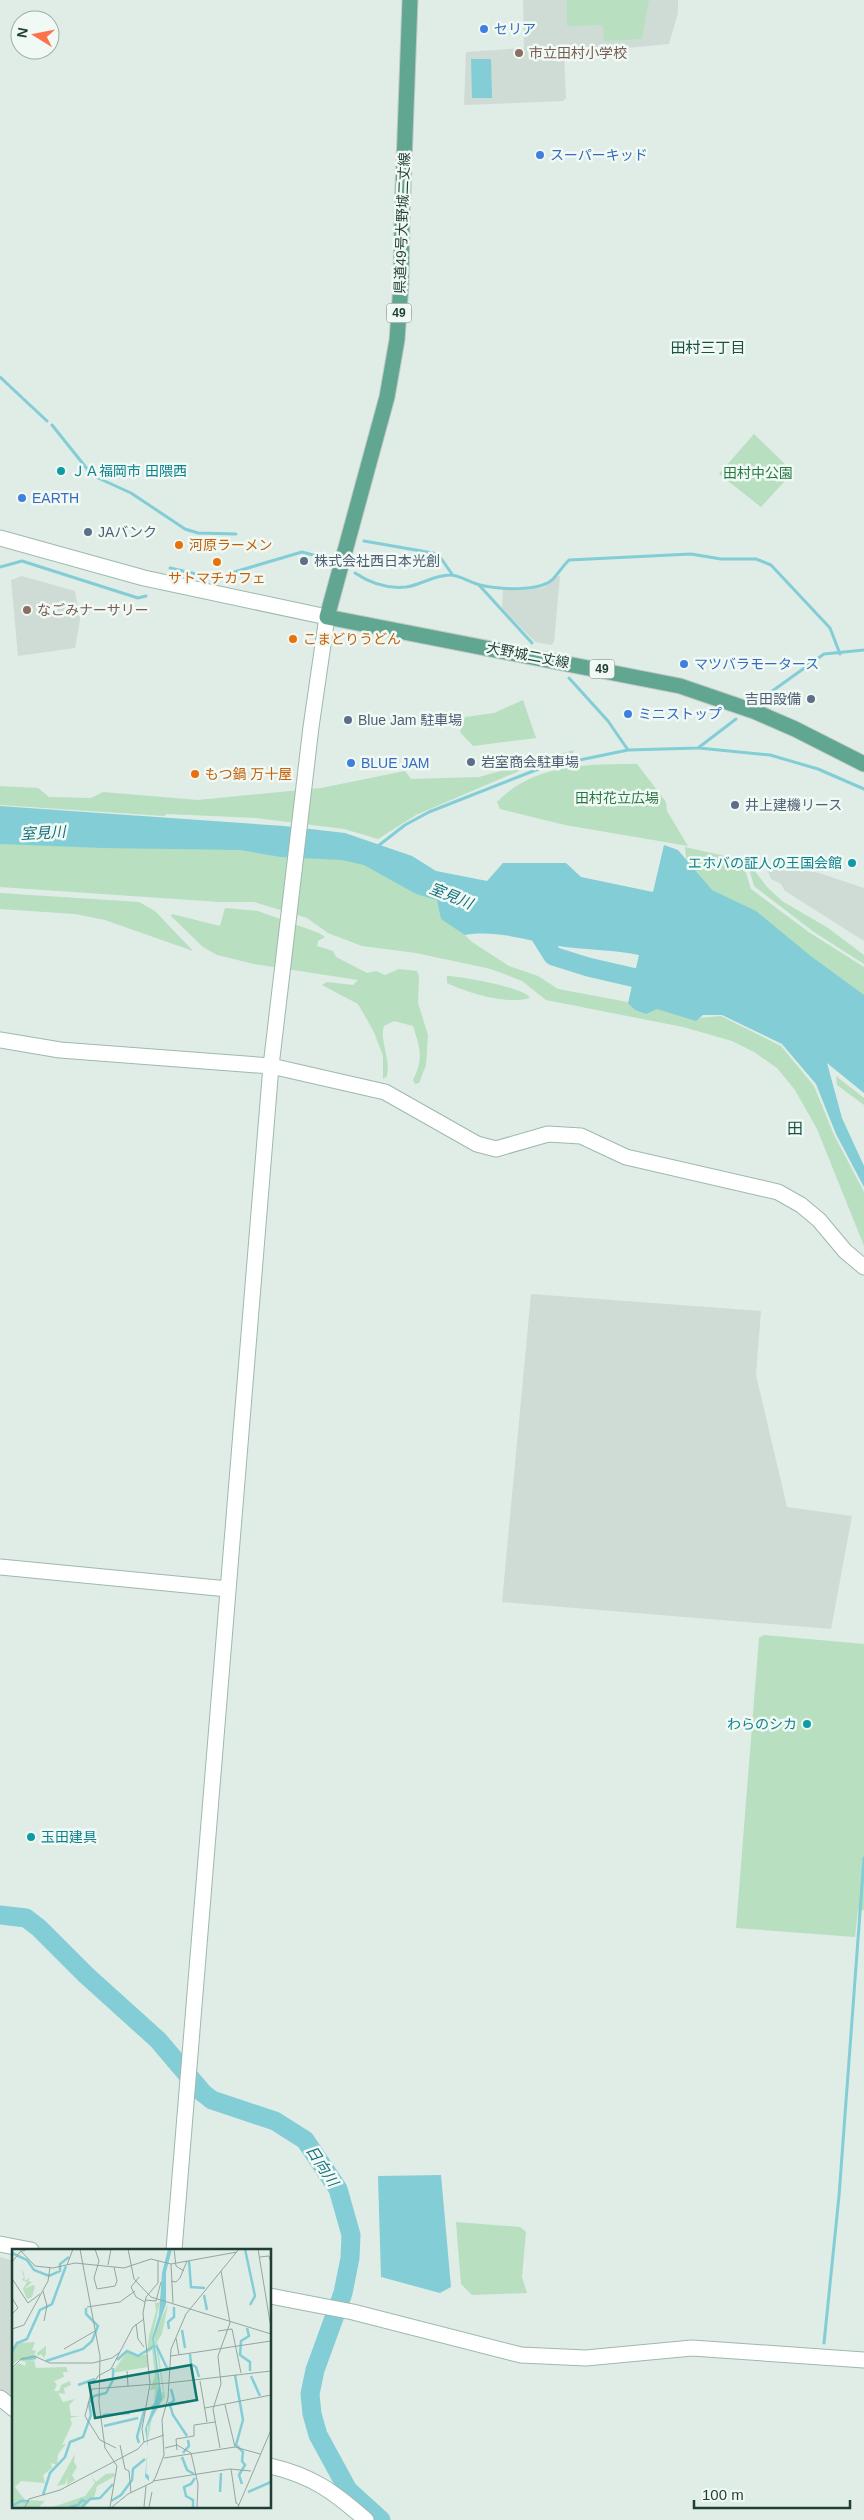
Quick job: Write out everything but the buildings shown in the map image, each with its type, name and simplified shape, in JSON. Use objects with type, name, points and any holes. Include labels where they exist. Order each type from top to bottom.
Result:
[{"type":"main road","name":"県道49号大野城二丈線","points":[[327,617],[387,397],[397,340],[401,284],[410,0]]},
{"type":"main road","name":"大野城二丈線","points":[[327,617],[680,686],[787,725],[864,764]]},
{"type":"street","points":[[0,538],[144,578],[327,617],[271,1066],[174,2249]]},
{"type":"street","points":[[0,1040],[60,1050],[271,1066],[385,1092],[477,1144],[496,1149],[548,1134],[581,1136],[626,1157],[778,1192],[801,1205],[819,1220],[845,1252],[864,1267]]},
{"type":"street","points":[[0,1567],[228,1588]]},
{"type":"street","points":[[0,2244],[26,2249]]},
{"type":"street","points":[[271,2296],[345,2310],[522,2355],[586,2358],[692,2348],[864,2360]]},
{"type":"street","points":[[0,2398],[12,2407]]},
{"type":"street","points":[[271,2466],[312,2479],[338,2494],[366,2520]]},
{"type":"shaded area","name":"市立田村小学校","points":[[523,0],[678,0],[678,13],[669,44],[564,54],[566,98],[563,101],[464,105],[466,52],[524,48]]},
{"type":"shaded area","points":[[22,576],[75,591],[80,620],[75,648],[18,656],[11,580]]},
{"type":"shaded area","points":[[560,576],[554,642],[551,645],[535,642],[502,608],[503,589],[529,590],[545,587]]},
{"type":"shaded area","points":[[765,864],[819,873],[864,888],[864,941],[785,891],[781,884],[771,879]]},
{"type":"shaded area","points":[[531,1294],[761,1311],[756,1375],[787,1507],[852,1516],[831,1629],[502,1602]]},
{"type":"shaded area","points":[[0,2257],[12,2260],[12,2399],[0,2390]]},
{"type":"green space","points":[[567,0],[649,0],[642,39],[604,41],[603,25],[567,26]]},
{"type":"green space","name":"田村中公園","points":[[754,434],[793,472],[761,507],[719,474]]},
{"type":"green space","points":[[523,700],[536,738],[473,746],[460,732],[465,717],[494,713]]},
{"type":"green space","points":[[574,750],[572,755],[547,759],[416,815],[378,839],[344,829],[256,818],[167,814],[164,816],[0,805],[0,786],[38,788],[49,797],[91,798],[103,792],[198,800],[321,788],[405,771],[411,779],[479,777]]},
{"type":"green space","name":"田村花立広場","points":[[637,764],[666,802],[667,811],[688,846],[565,825],[500,809],[497,802],[511,789],[544,773],[581,766]]},
{"type":"green space","points":[[0,841],[237,845],[364,860],[442,897],[446,916],[472,942],[509,966],[538,976],[558,989],[654,1007],[699,1018],[721,1016],[781,1046],[814,1086],[834,1135],[864,1192],[864,1246],[817,1129],[795,1090],[777,1068],[754,1052],[732,1041],[683,1027],[546,1000],[522,981],[491,969],[416,953],[362,946],[328,933],[307,918],[254,902],[220,902],[0,887]]},
{"type":"green space","points":[[685,847],[742,860],[751,889],[810,933],[864,967],[864,1000],[708,892],[687,865]]},
{"type":"green space","points":[[747,861],[767,887],[782,901],[828,928],[864,955],[864,964],[814,932],[754,886]]},
{"type":"green space","points":[[0,893],[139,902],[155,911],[193,951],[105,920],[75,914],[0,909]]},
{"type":"green space","points":[[225,908],[258,911],[319,933],[325,937],[318,941],[317,946],[333,951],[336,957],[367,973],[376,971],[385,975],[399,969],[417,971],[419,976],[418,1003],[428,1035],[426,1065],[419,1083],[415,1084],[413,1080],[419,1065],[420,1053],[413,1026],[394,1021],[384,1026],[383,1037],[388,1069],[387,1076],[383,1079],[383,1056],[374,1032],[358,1004],[322,985],[327,982],[353,985],[358,980],[254,964],[217,955],[203,947],[171,916],[172,914],[220,926]]},
{"type":"green space","points":[[447,976],[478,980],[518,990],[530,998],[510,1000],[476,994],[447,983]]},
{"type":"green space","points":[[836,1076],[864,1098],[864,1105],[837,1085]]},
{"type":"green space","points":[[764,1635],[864,1644],[864,1910],[858,1910],[855,1937],[736,1928],[759,1638]]},
{"type":"green space","points":[[456,2222],[520,2227],[526,2232],[522,2277],[527,2293],[472,2295],[461,2284]]},
{"type":"water","points":[[471,59],[491,59],[492,98],[472,98]]},
{"type":"water","points":[[0,806],[284,826],[345,833],[412,856],[436,871],[487,881],[503,863],[566,863],[581,877],[653,892],[664,845],[678,850],[712,890],[756,911],[812,957],[864,995],[864,1093],[827,1063],[842,1118],[864,1166],[864,1187],[836,1134],[816,1084],[782,1044],[722,1015],[703,1015],[696,1021],[657,1009],[646,1014],[635,1010],[628,1003],[639,955],[565,947],[502,935],[465,935],[441,919],[437,900],[416,894],[364,865],[342,860],[281,857],[240,850],[0,844]]},
{"type":"water","points":[[441,2175],[451,2287],[440,2293],[381,2277],[378,2176]]},
{"type":"waterway","points":[[0,377],[47,421]]},
{"type":"waterway","points":[[52,425],[88,470],[98,478],[131,493],[185,529],[198,533],[236,534]]},
{"type":"waterway","points":[[364,541],[433,553],[440,557],[452,574]]},
{"type":"waterway","points":[[170,568],[214,578],[302,552],[328,559]]},
{"type":"waterway","points":[[355,573],[367,580],[392,587],[412,586],[444,575],[450,575],[458,576],[480,585],[518,589],[548,583],[569,560],[691,554],[721,559],[756,559],[771,565],[830,628],[840,654]]},
{"type":"waterway","points":[[0,567],[22,561],[138,598],[146,596]]},
{"type":"waterway","points":[[479,585],[532,643]]},
{"type":"waterway","points":[[761,699],[824,654],[864,650]]},
{"type":"waterway","points":[[569,678],[608,721],[628,750]]},
{"type":"waterway","points":[[378,846],[405,825],[429,812],[541,768],[628,750],[698,748],[736,719]]},
{"type":"waterway","points":[[699,748],[770,755],[818,769],[864,789]]},
{"type":"waterway","name":"室見川","points":[[528,926],[536,929],[553,956],[588,967],[640,979],[659,974]]},
{"type":"waterway","points":[[824,2343],[839,2196],[864,1858]]},
{"type":"waterway","name":"日向川","points":[[0,1915],[26,1918],[39,1928],[86,1975],[158,2040],[203,2093],[212,2100],[275,2121],[305,2140],[338,2189],[351,2235],[350,2258],[343,2293],[315,2370],[310,2394],[312,2414],[318,2435],[348,2490],[381,2520]]},
{"type":"place","name":"セリア","points":[[484,29]]},
{"type":"place","name":"市立田村小学校","points":[[519,53]]},
{"type":"place","name":"スーパーキッド","points":[[540,155]]},
{"type":"place","name":"ＪＡ福岡市 田隈西","points":[[61,471]]},
{"type":"place","name":"EARTH","points":[[22,498]]},
{"type":"place","name":"JAバンク","points":[[88,532]]},
{"type":"place","name":"河原ラーメン","points":[[179,545]]},
{"type":"place","name":"株式会社西日本光創","points":[[304,561]]},
{"type":"place","name":"サトマチカフェ","points":[[217,562]]},
{"type":"place","name":"なごみナーサリー","points":[[27,610]]},
{"type":"place","name":"こまどりうどん","points":[[293,639]]},
{"type":"place","name":"マツバラモータース","points":[[684,664]]},
{"type":"place","name":"吉田設備","points":[[811,699]]},
{"type":"place","name":"ミニストップ","points":[[628,714]]},
{"type":"place","name":"Blue Jam 駐車場","points":[[348,720]]},
{"type":"place","name":"岩室商会駐車場","points":[[471,762]]},
{"type":"place","name":"BLUE JAM","points":[[351,763]]},
{"type":"place","name":"もつ鍋 万十屋","points":[[195,774]]},
{"type":"place","name":"井上建機リース","points":[[735,805]]},
{"type":"place","name":"エホバの証人の王国会館","points":[[852,863]]},
{"type":"place","name":"わらのシカ","points":[[807,1724]]},
{"type":"place","name":"玉田建具","points":[[31,1837]]},
{"type":"district","name":"田村三丁目","points":[[708,348]]},
{"type":"district","name":"田","points":[[795,1128]]}]
